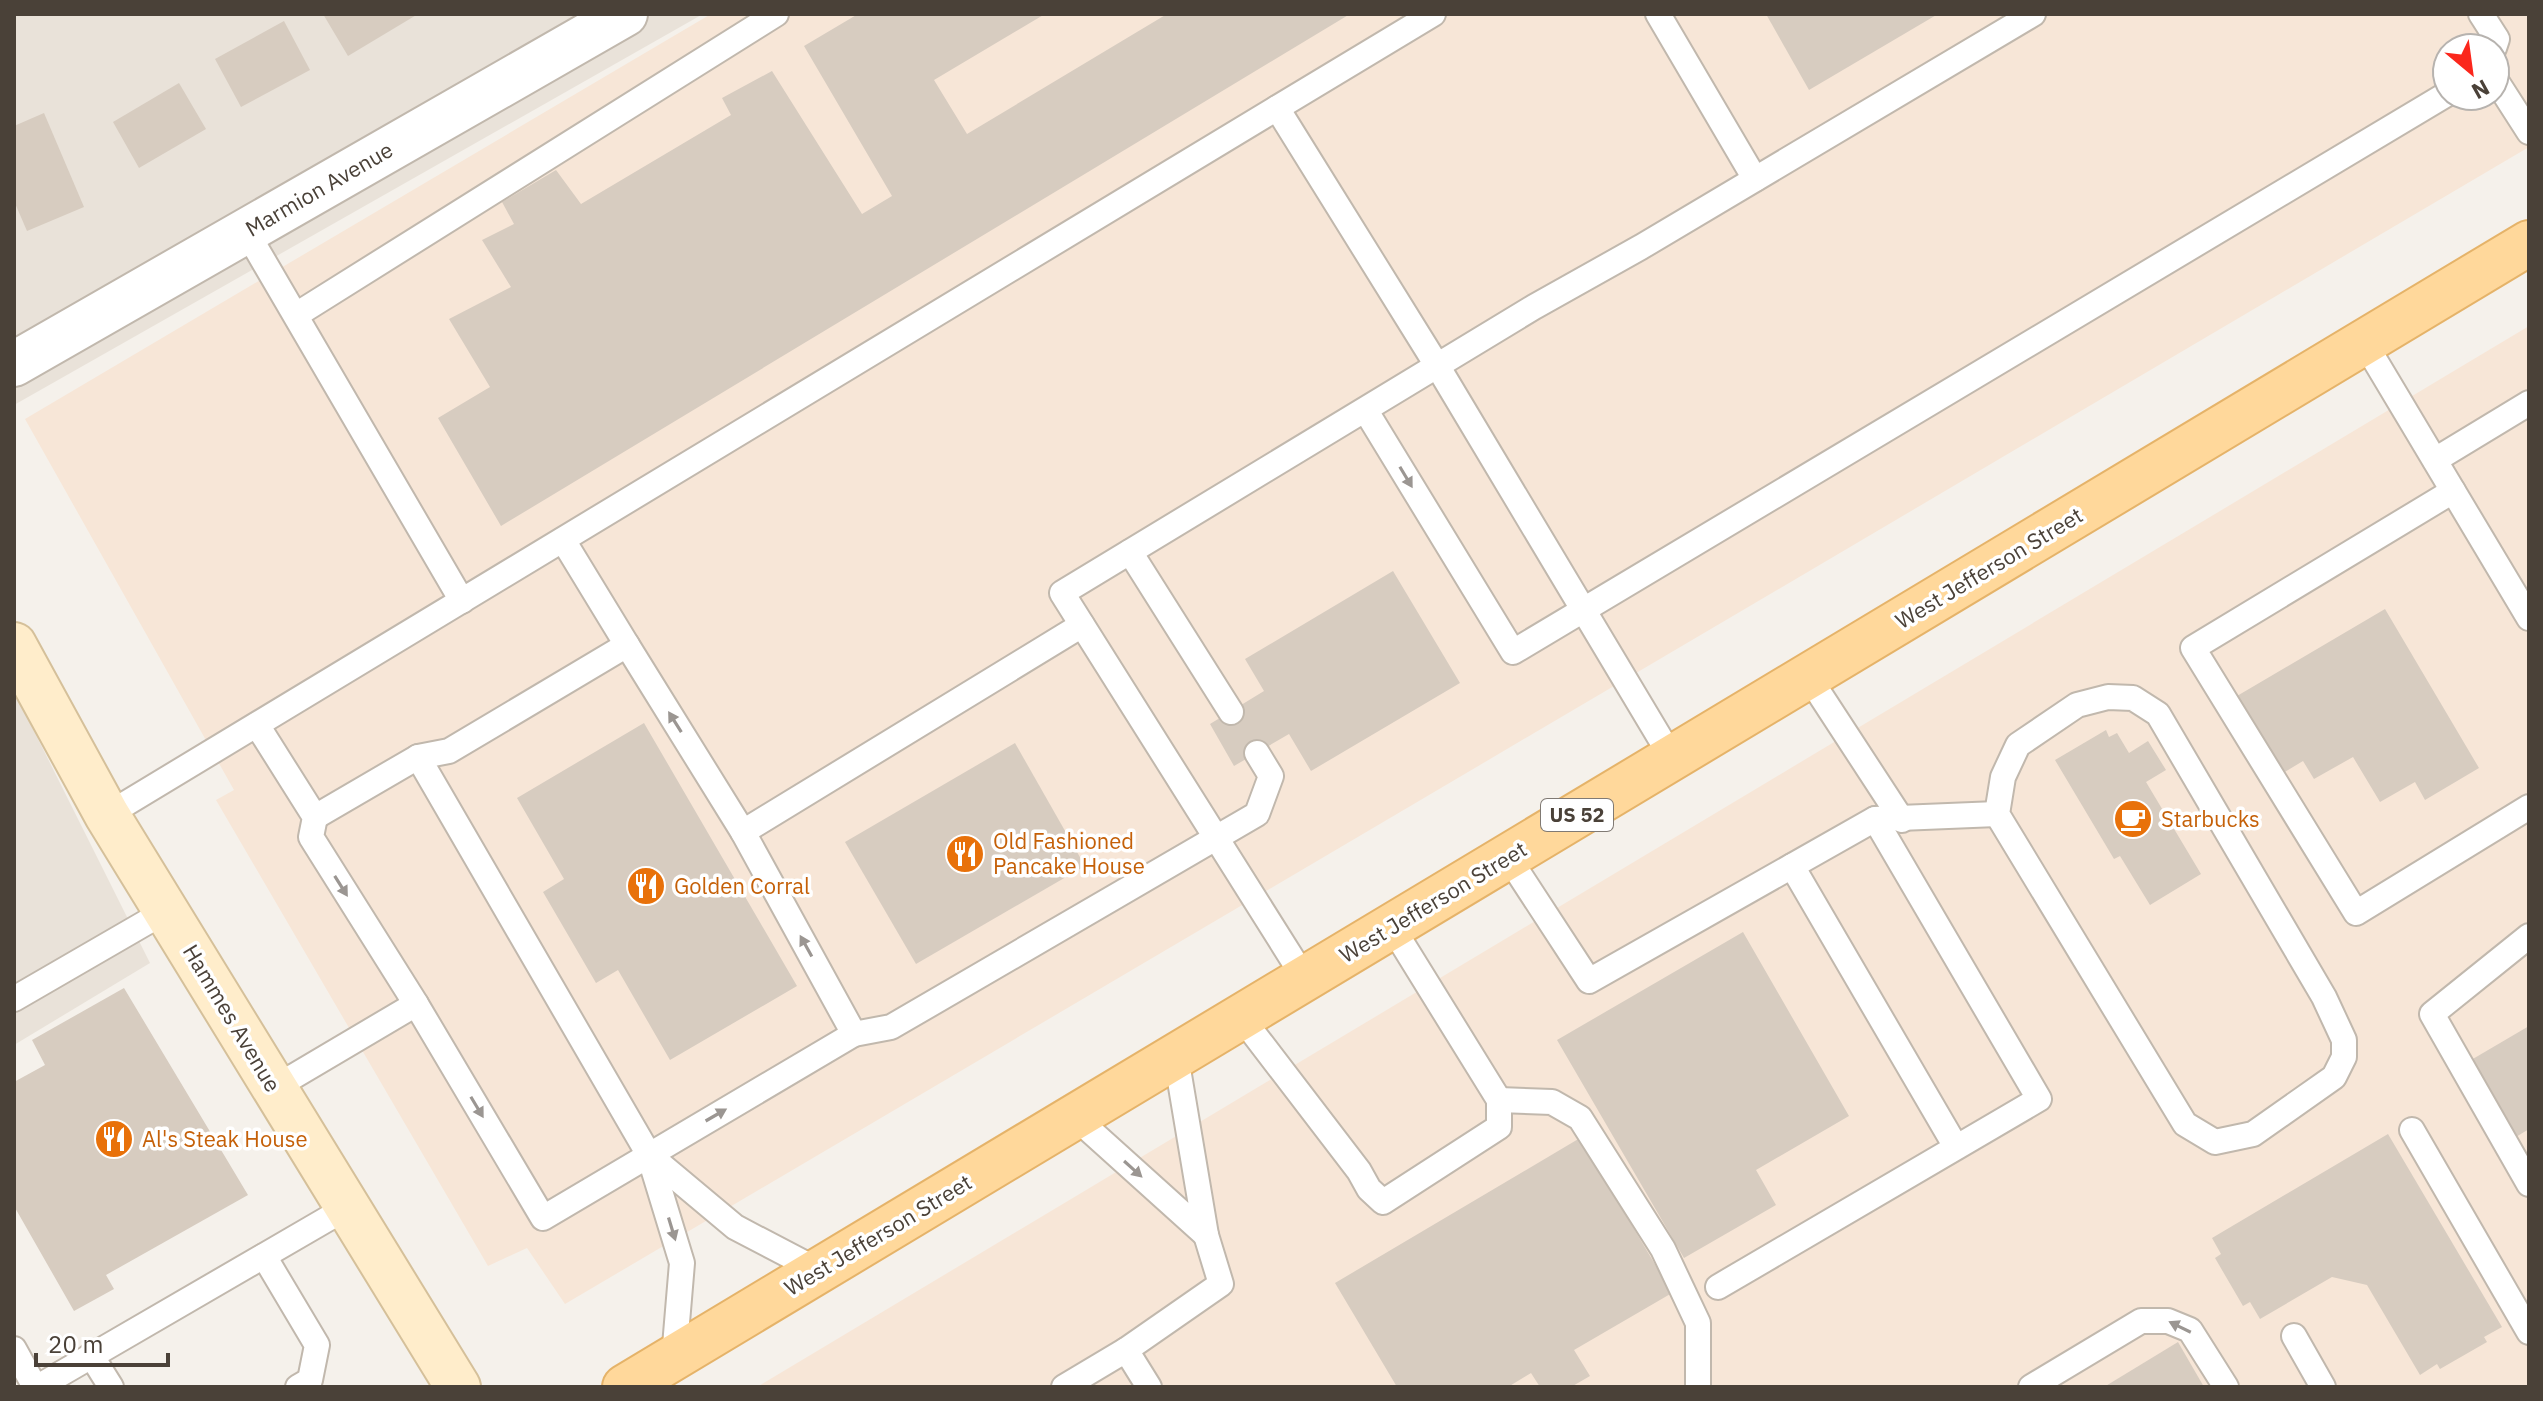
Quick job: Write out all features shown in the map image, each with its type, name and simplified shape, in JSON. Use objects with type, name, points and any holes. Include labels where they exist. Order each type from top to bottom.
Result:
[{"type":"main road","name":"West Jefferson Street","points":[[625,1387],[2529,243]]},
{"type":"street","name":"Marmion Avenue","points":[[14,364],[625,14]]},
{"type":"street","name":"Hammes Avenue","points":[[14,645],[107,815],[458,1387]]},
{"type":"lane","points":[[296,315],[776,14]]},
{"type":"lane","points":[[107,815],[1433,14]]},
{"type":"lane","points":[[1658,14],[1755,179]]},
{"type":"lane","points":[[1305,979],[1062,593],[1534,307],[2033,14]]},
{"type":"lane","points":[[2481,14],[2493,32]]},
{"type":"lane","points":[[1366,411],[1513,652],[2431,104]]},
{"type":"lane","points":[[2511,104],[2529,132]]},
{"type":"lane","points":[[1277,108],[1438,367],[1672,758]]},
{"type":"lane","points":[[246,231],[462,601]]},
{"type":"lane","points":[[2364,342],[2529,618]]},
{"type":"lane","points":[[2435,460],[2529,403]]},
{"type":"lane","points":[[2453,491],[2193,648],[2356,913],[2529,807]]},
{"type":"lane","points":[[563,540],[743,832],[854,1034]]},
{"type":"lane","points":[[1130,552],[1231,712]]},
{"type":"lane","points":[[743,832],[1082,625]]},
{"type":"lane","points":[[315,817],[418,757],[449,751],[627,645]]},
{"type":"lane","points":[[1808,676],[1902,820]]},
{"type":"lane","points":[[2108,697],[2133,698],[2158,714],[2324,997],[2344,1040],[2344,1057],[2334,1077],[2253,1134],[2215,1142],[2185,1124],[1997,814],[2003,777],[2018,745],[2077,705],[2108,697]]},
{"type":"lane","points":[[257,725],[315,817],[311,837],[416,1004],[543,1218],[854,1034],[891,1027],[1257,814],[1271,776],[1257,753]]},
{"type":"lane","points":[[418,757],[649,1155],[682,1263],[674,1358]]},
{"type":"lane","points":[[1508,857],[1589,981],[1875,819],[1997,814]]},
{"type":"lane","points":[[1718,1287],[2039,1099],[1875,819]]},
{"type":"lane","points":[[1792,866],[1956,1147]]},
{"type":"lane","points":[[14,999],[166,911]]},
{"type":"lane","points":[[1241,1017],[1359,1171],[1369,1189],[1383,1202],[1499,1127],[1499,1100],[1392,927]]},
{"type":"lane","points":[[2529,936],[2432,1014],[2529,1184]]},
{"type":"lane","points":[[274,1088],[416,1004]]},
{"type":"lane","points":[[1064,1387],[1126,1350],[1221,1284],[1206,1235],[1176,1057]]},
{"type":"lane","points":[[1499,1100],[1552,1102],[1580,1118],[1663,1249],[1698,1323],[1698,1387]]},
{"type":"lane","points":[[1075,1117],[1206,1235]]},
{"type":"lane","points":[[2412,1130],[2529,1332]]},
{"type":"lane","points":[[649,1155],[735,1227],[819,1271]]},
{"type":"lane","points":[[14,1349],[37,1387],[348,1207]]},
{"type":"lane","points":[[264,1256],[317,1345],[310,1380],[298,1387]]},
{"type":"lane","points":[[2031,1387],[2141,1321],[2168,1321],[2190,1330],[2226,1387]]},
{"type":"lane","points":[[2294,1336],[2323,1387]]},
{"type":"lane","points":[[1126,1350],[1149,1387]]},
{"type":"lane","points":[[91,1355],[111,1387]]},
{"type":"shaded area","points":[[14,14],[703,14],[14,405]]},
{"type":"shaded area","points":[[711,14],[2529,14],[2529,147],[565,1304],[527,1248],[488,1266],[216,800],[234,790],[25,419]]},
{"type":"shaded area","points":[[2529,326],[2529,1387],[757,1387]]},
{"type":"shaded area","points":[[14,691],[150,963],[14,1045]]},
{"type":"building","points":[[323,14],[418,14],[348,56]]},
{"type":"building","points":[[858,14],[1045,14],[934,80],[967,134],[1167,14],[1350,14],[501,526],[438,418],[490,387],[449,319],[511,287],[482,240],[514,224],[502,202],[556,170],[581,204],[731,115],[722,98],[772,71],[862,214],[892,196],[804,46]]},
{"type":"building","points":[[1766,14],[1938,14],[1809,90]]},
{"type":"building","points":[[284,21],[310,70],[241,107],[215,59]]},
{"type":"building","points":[[179,83],[206,129],[139,168],[113,122]]},
{"type":"building","points":[[44,113],[84,207],[27,231],[14,201],[14,126]]},
{"type":"building","points":[[1393,571],[1460,683],[1311,771],[1289,734],[1234,766],[1210,724],[1264,691],[1245,659]]},
{"type":"building","points":[[2385,609],[2479,768],[2425,800],[2415,782],[2380,802],[2353,757],[2314,779],[2303,761],[2283,773],[2237,696]]},
{"type":"building","name":"Golden Corral","points":[[644,723],[797,986],[670,1060],[618,970],[596,983],[543,892],[564,879],[517,798]]},
{"type":"building","points":[[2106,730],[2109,737],[2117,733],[2129,753],[2148,741],[2166,770],[2146,782],[2201,874],[2150,905],[2120,856],[2114,859],[2055,760]]},
{"type":"building","name":"Old Fashioned Pancake House","points":[[1015,743],[1085,866],[916,964],[845,842]]},
{"type":"building","points":[[1743,932],[1849,1116],[1756,1170],[1776,1205],[1684,1258],[1557,1040]]},
{"type":"building","name":"Al's Steak House","points":[[124,988],[248,1195],[106,1275],[114,1289],[74,1311],[14,1206],[14,1082],[45,1065],[32,1040]]},
{"type":"building","points":[[2529,1026],[2529,1129],[2511,1140],[2466,1063]]},
{"type":"building","points":[[2388,1134],[2502,1327],[2484,1337],[2487,1342],[2440,1369],[2437,1364],[2420,1375],[2367,1285],[2332,1277],[2260,1319],[2250,1302],[2243,1306],[2215,1258],[2221,1254],[2212,1238]]},
{"type":"building","points":[[1580,1138],[1672,1293],[1574,1350],[1590,1376],[1571,1387],[1540,1387],[1531,1373],[1508,1387],[1397,1387],[1335,1283]]},
{"type":"building","points":[[2178,1342],[2204,1387],[2104,1387]]},
{"type":"place","name":"Starbucks","points":[[2133,819]]},
{"type":"place","name":"Old Fashioned Pancake House","points":[[965,854]]},
{"type":"place","name":"Golden Corral","points":[[646,886]]},
{"type":"place","name":"Al's Steak House","points":[[114,1139]]}]
